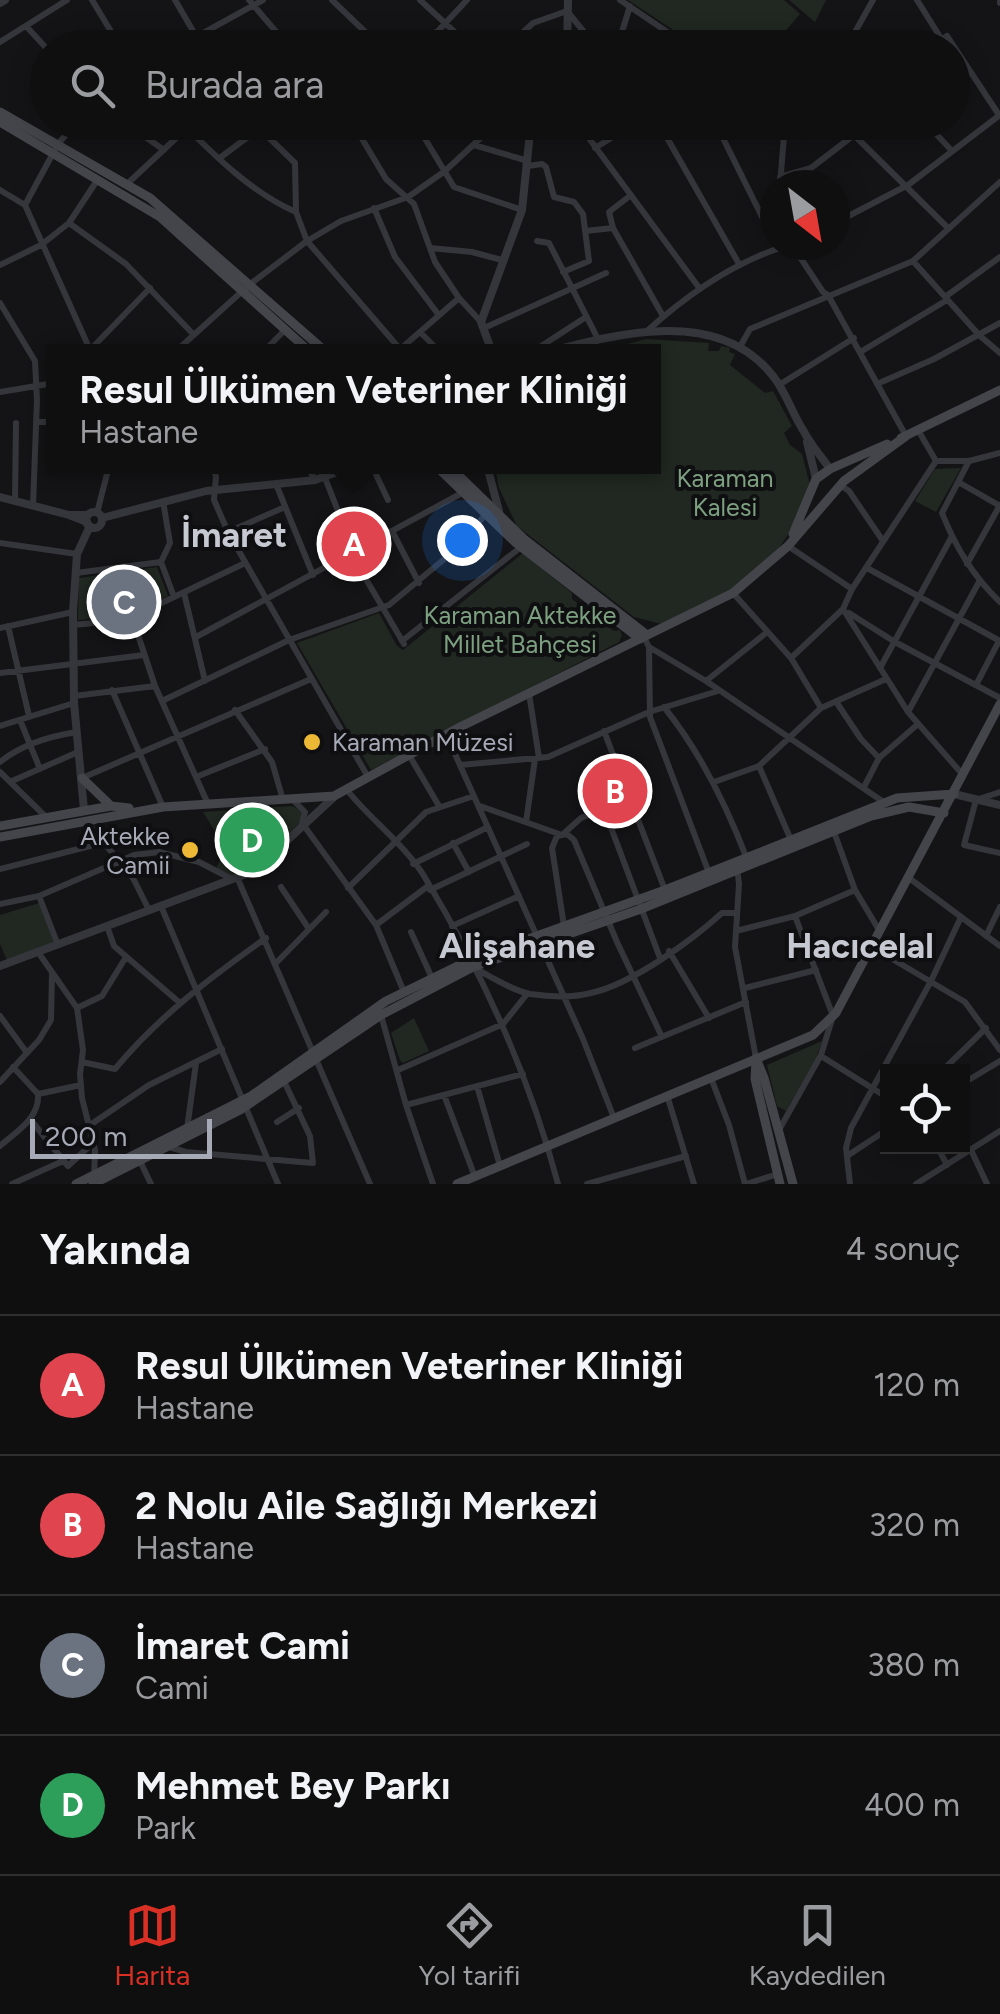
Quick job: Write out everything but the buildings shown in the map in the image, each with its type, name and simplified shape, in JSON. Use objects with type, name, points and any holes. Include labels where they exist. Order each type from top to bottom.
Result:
[{"type":"main road","points":[[0,112],[30,132]]},
{"type":"main road","points":[[0,122],[30,136]]},
{"type":"main road","points":[[37,140],[126,184],[168,212],[301,344]]},
{"type":"main road","points":[[42,140],[160,217],[316,344]]},
{"type":"main road","points":[[788,546],[816,479],[1000,390]]},
{"type":"main road","points":[[0,826],[46,817],[334,796],[446,734],[645,640],[733,593],[788,546],[840,485],[906,436]]},
{"type":"main road","points":[[830,469],[838,474],[840,485]]},
{"type":"main road","points":[[444,474],[521,546],[645,640]]},
{"type":"main road","points":[[457,474],[524,540],[645,640]]},
{"type":"main road","points":[[816,479],[821,493],[832,494]]},
{"type":"main road","points":[[457,1184],[813,1035],[833,1016],[872,947],[1000,701]]},
{"type":"main road","points":[[82,778],[121,812]]},
{"type":"main road","points":[[748,862],[834,832],[887,807],[897,798],[954,794]]},
{"type":"main road","points":[[0,837],[111,806],[146,810]]},
{"type":"main road","points":[[76,1184],[94,1182],[140,1161],[243,1104],[404,992],[432,978],[640,904],[737,867],[791,840],[887,807],[944,813]]},
{"type":"main road","points":[[640,904],[665,890],[711,877]]},
{"type":"main road","points":[[539,939],[564,926],[606,916]]},
{"type":"main road","points":[[314,1054],[472,963]]},
{"type":"main road","points":[[756,1058],[793,1184]]},
{"type":"main road","points":[[756,1058],[755,1080],[779,1179]]},
{"type":"main road","points":[[94,1182],[187,1129],[243,1104]]},
{"type":"street","points":[[0,42],[67,0]]},
{"type":"street","points":[[92,0],[110,30]]},
{"type":"street","points":[[175,0],[192,30]]},
{"type":"street","points":[[206,30],[262,0]]},
{"type":"street","points":[[332,0],[364,30]]},
{"type":"street","points":[[420,0],[452,30]]},
{"type":"street","points":[[440,30],[467,0]]},
{"type":"street","points":[[568,0],[568,30]]},
{"type":"street","points":[[620,0],[664,30]]},
{"type":"street","points":[[857,30],[873,0]]},
{"type":"street","points":[[918,0],[936,30]]},
{"type":"street","points":[[251,3],[274,30]]},
{"type":"street","points":[[623,30],[630,6]]},
{"type":"street","points":[[525,30],[532,23],[567,11]]},
{"type":"street","points":[[567,11],[582,30]]},
{"type":"street","points":[[26,26],[30,30]]},
{"type":"street","points":[[970,69],[1000,116],[970,138]]},
{"type":"street","points":[[24,205],[63,140]]},
{"type":"street","points":[[150,140],[164,150]]},
{"type":"street","points":[[126,184],[172,140]]},
{"type":"street","points":[[200,140],[272,202],[296,212]]},
{"type":"street","points":[[220,158],[243,140]]},
{"type":"street","points":[[277,140],[296,163],[296,212],[307,242],[393,344]]},
{"type":"street","points":[[363,140],[386,179],[418,211],[435,262],[482,325],[489,344]]},
{"type":"street","points":[[426,140],[450,183],[458,190],[522,210]]},
{"type":"street","points":[[183,344],[245,288],[307,242],[341,221],[408,197],[479,140]]},
{"type":"street","points":[[482,325],[522,210],[529,140]]},
{"type":"street","points":[[590,140],[700,289]]},
{"type":"street","points":[[596,148],[609,140]]},
{"type":"street","points":[[668,140],[739,264]]},
{"type":"street","points":[[725,140],[760,212]]},
{"type":"street","points":[[780,170],[785,140]]},
{"type":"street","points":[[806,170],[846,140]]},
{"type":"street","points":[[860,140],[948,228]]},
{"type":"street","points":[[941,140],[952,152]]},
{"type":"street","points":[[850,214],[908,185],[968,140]]},
{"type":"street","points":[[474,145],[528,164],[542,164],[551,194],[578,204],[583,214],[589,262],[563,272]]},
{"type":"street","points":[[0,266],[42,244],[69,223],[99,178]]},
{"type":"street","points":[[740,344],[750,329],[913,261],[1000,182]]},
{"type":"street","points":[[0,190],[24,205],[87,344]]},
{"type":"street","points":[[631,195],[608,212],[663,316]]},
{"type":"street","points":[[374,208],[395,257],[438,314]]},
{"type":"street","points":[[69,223],[126,264],[193,334]]},
{"type":"street","points":[[585,230],[614,228]]},
{"type":"street","points":[[537,241],[548,243],[598,339]]},
{"type":"street","points":[[430,248],[502,260]]},
{"type":"street","points":[[647,330],[700,289],[760,253]]},
{"type":"street","points":[[862,351],[946,298],[1000,257]]},
{"type":"street","points":[[801,260],[862,351],[906,436]]},
{"type":"street","points":[[913,261],[979,336],[1000,352]]},
{"type":"street","points":[[482,325],[606,273]]},
{"type":"street","points":[[97,344],[150,288]]},
{"type":"street","points":[[405,344],[459,298]]},
{"type":"street","points":[[0,303],[34,360],[37,384],[33,506]]},
{"type":"street","points":[[544,344],[586,317]]},
{"type":"street","points":[[877,384],[1000,323]]},
{"type":"street","points":[[271,344],[285,330],[295,344]]},
{"type":"street","points":[[578,344],[647,330],[720,337],[740,344],[779,386],[804,433],[830,469]]},
{"type":"street","points":[[420,332],[432,344]]},
{"type":"street","points":[[779,386],[854,338]]},
{"type":"street","points":[[0,392],[46,384]]},
{"type":"street","points":[[36,422],[46,422]]},
{"type":"street","points":[[15,501],[16,424]]},
{"type":"street","points":[[918,430],[936,461]]},
{"type":"street","points":[[804,433],[816,479]]},
{"type":"street","points":[[936,461],[969,461],[1000,452]]},
{"type":"street","points":[[791,658],[843,609],[852,589],[936,461]]},
{"type":"street","points":[[969,461],[942,513],[978,582],[1000,601]]},
{"type":"street","points":[[107,474],[77,554],[73,612],[74,700],[85,815],[122,862],[149,910]]},
{"type":"street","points":[[214,474],[214,500],[228,532],[368,777]]},
{"type":"street","points":[[311,474],[314,480]]},
{"type":"street","points":[[0,497],[93,519],[216,489],[314,480],[335,474]]},
{"type":"street","points":[[376,474],[388,500]]},
{"type":"street","points":[[489,474],[494,501],[504,520]]},
{"type":"street","points":[[325,478],[354,553],[403,643],[521,546]]},
{"type":"street","points":[[276,484],[313,575]]},
{"type":"street","points":[[960,484],[1000,506],[967,564]]},
{"type":"street","points":[[840,485],[849,491],[883,541]]},
{"type":"street","points":[[196,637],[462,493]]},
{"type":"street","points":[[164,500],[170,544],[162,562],[174,598]]},
{"type":"street","points":[[228,532],[285,507]]},
{"type":"street","points":[[162,701],[288,640],[381,607],[419,583],[486,514]]},
{"type":"street","points":[[392,531],[419,583]]},
{"type":"street","points":[[880,668],[952,537]]},
{"type":"street","points":[[0,543],[77,554]]},
{"type":"street","points":[[788,546],[852,589]]},
{"type":"street","points":[[76,573],[162,562]]},
{"type":"street","points":[[208,804],[155,686],[137,632],[152,608],[245,563]]},
{"type":"street","points":[[866,568],[1000,641],[976,685]]},
{"type":"street","points":[[908,712],[978,582]]},
{"type":"street","points":[[184,593],[205,681]]},
{"type":"street","points":[[733,593],[791,658],[821,708]]},
{"type":"street","points":[[843,609],[1000,701]]},
{"type":"street","points":[[843,609],[908,712],[964,776]]},
{"type":"street","points":[[30,716],[4,627],[73,612]]},
{"type":"street","points":[[73,625],[104,622],[137,632]]},
{"type":"street","points":[[706,680],[766,633]]},
{"type":"street","points":[[645,640],[864,787],[887,807]]},
{"type":"street","points":[[645,640],[649,712],[711,877]]},
{"type":"street","points":[[0,674],[144,655]]},
{"type":"street","points":[[82,778],[311,678]]},
{"type":"street","points":[[714,782],[758,766],[821,708],[886,680]]},
{"type":"street","points":[[0,726],[112,690],[155,686]]},
{"type":"street","points":[[112,690],[163,808]]},
{"type":"street","points":[[460,764],[537,759],[649,712],[719,691]]},
{"type":"street","points":[[526,822],[537,759],[529,693]]},
{"type":"street","points":[[837,703],[861,740],[879,758]]},
{"type":"street","points":[[664,707],[686,734],[714,782],[748,862]]},
{"type":"street","points":[[235,710],[265,750],[289,801],[305,812],[302,823]]},
{"type":"street","points":[[20,720],[40,769]]},
{"type":"street","points":[[864,787],[879,758],[918,724]]},
{"type":"street","points":[[0,762],[30,746],[78,732]]},
{"type":"street","points":[[604,732],[665,890]]},
{"type":"street","points":[[446,734],[539,939],[614,1118]]},
{"type":"street","points":[[196,777],[265,750]]},
{"type":"street","points":[[12,781],[80,752]]},
{"type":"street","points":[[408,755],[439,806]]},
{"type":"street","points":[[758,766],[791,840]]},
{"type":"street","points":[[0,772],[46,817]]},
{"type":"street","points":[[347,790],[413,864],[472,963],[523,1074],[558,1184]]},
{"type":"street","points":[[976,800],[1000,792]]},
{"type":"street","points":[[954,794],[1000,805]]},
{"type":"street","points":[[0,966],[257,868],[334,796]]},
{"type":"street","points":[[348,888],[426,812],[474,796]]},
{"type":"street","points":[[564,926],[554,840],[581,818],[632,798]]},
{"type":"street","points":[[976,800],[964,845],[1000,853]]},
{"type":"street","points":[[478,806],[567,834],[574,840],[662,1037]]},
{"type":"street","points":[[604,809],[660,958]]},
{"type":"street","points":[[302,823],[376,925],[404,992]]},
{"type":"street","points":[[413,864],[488,827]]},
{"type":"street","points":[[834,832],[856,890],[880,931]]},
{"type":"street","points":[[0,869],[102,840]]},
{"type":"street","points":[[453,843],[468,872]]},
{"type":"street","points":[[376,925],[429,888],[527,844]]},
{"type":"street","points":[[0,904],[39,896],[134,855],[160,852],[235,878],[277,962],[370,1184]]},
{"type":"street","points":[[737,867],[736,947],[756,1058]]},
{"type":"street","points":[[909,878],[1000,946]]},
{"type":"street","points":[[281,887],[309,930]]},
{"type":"street","points":[[736,931],[795,916],[856,890]]},
{"type":"street","points":[[39,896],[58,945]]},
{"type":"street","points":[[452,926],[520,896]]},
{"type":"street","points":[[161,906],[278,1184]]},
{"type":"street","points":[[986,936],[1000,906]]},
{"type":"street","points":[[277,962],[326,912]]},
{"type":"street","points":[[472,963],[527,994],[563,997],[594,992],[633,975],[722,913],[736,913]]},
{"type":"street","points":[[778,1130],[821,1056],[833,1016],[795,916]]},
{"type":"street","points":[[850,1184],[846,1156],[851,1128],[961,917]]},
{"type":"street","points":[[107,926],[114,946],[180,1004]]},
{"type":"street","points":[[412,932],[432,978]]},
{"type":"street","points":[[82,1062],[116,1070],[141,1038],[196,989],[266,938]]},
{"type":"street","points":[[872,947],[965,1002],[1000,1050]]},
{"type":"street","points":[[38,952],[78,1008],[83,1050],[81,1085],[94,1142],[94,1182]]},
{"type":"street","points":[[669,952],[709,1018]]},
{"type":"street","points":[[78,1008],[102,996],[126,957]]},
{"type":"street","points":[[745,988],[816,970]]},
{"type":"street","points":[[0,1082],[51,1020],[52,972]]},
{"type":"street","points":[[397,1070],[503,1024],[527,994]]},
{"type":"street","points":[[636,1048],[746,1002]]},
{"type":"street","points":[[381,1015],[433,1184]]},
{"type":"street","points":[[0,1016],[26,1053]]},
{"type":"street","points":[[948,1064],[986,1028]]},
{"type":"street","points":[[90,1125],[150,1085],[222,1049]]},
{"type":"street","points":[[821,1056],[880,1092]]},
{"type":"street","points":[[970,1079],[1000,1061]]},
{"type":"street","points":[[187,1129],[196,1062]]},
{"type":"street","points":[[0,1146],[30,1120],[39,1106],[38,1094],[14,1067]]},
{"type":"street","points":[[406,1105],[523,1074]]},
{"type":"street","points":[[168,1147],[313,1163],[310,1136],[282,1077]]},
{"type":"street","points":[[710,1077],[729,1125],[745,1184],[779,1179]]},
{"type":"street","points":[[38,1094],[81,1085]]},
{"type":"street","points":[[477,1086],[500,1166]]},
{"type":"street","points":[[444,1095],[479,1178]]},
{"type":"street","points":[[668,1095],[694,1184]]},
{"type":"street","points":[[276,1122],[298,1108]]},
{"type":"street","points":[[30,1120],[68,1166],[94,1142]]},
{"type":"street","points":[[916,1184],[1000,1131]]},
{"type":"street","points":[[846,1156],[880,1135]]},
{"type":"street","points":[[971,1150],[987,1184]]},
{"type":"street","points":[[941,1154],[947,1165]]},
{"type":"street","points":[[587,1184],[686,1156]]},
{"type":"street","points":[[12,1184],[63,1161]]},
{"type":"street","points":[[140,1161],[151,1184]]},
{"type":"green space","points":[[628,0],[784,0],[800,14],[786,30],[673,30]]},
{"type":"green space","points":[[789,0],[826,0],[815,22]]},
{"type":"green space","name":"Karaman Kalesi","points":[[646,339],[709,343],[708,351],[719,351],[721,346],[730,348],[729,352],[735,354],[730,365],[765,393],[773,391],[792,426],[784,433],[790,445],[802,454],[810,485],[795,524],[777,551],[737,587],[662,624],[634,617],[517,526],[496,474],[661,474],[661,344],[627,344]]},
{"type":"green space","points":[[961,468],[936,512],[915,501],[935,469]]},
{"type":"green space","name":"Karaman Aktekke Millet Bahçesi","points":[[523,553],[572,593],[572,599],[614,631],[620,630],[619,642],[371,770],[297,643],[379,613],[403,650]]},
{"type":"green space","points":[[157,567],[168,596],[143,607],[135,582],[106,594],[114,617],[78,620],[79,578]]},
{"type":"green space","points":[[293,806],[302,812],[302,820],[253,869],[233,877],[216,868],[226,849],[203,812]]},
{"type":"green space","points":[[39,903],[54,942],[7,960],[0,944],[0,915]]},
{"type":"green space","points":[[414,1018],[429,1051],[403,1063],[391,1033]]},
{"type":"green space","points":[[822,1041],[786,1111],[777,1106],[767,1065]]},
{"type":"place","name":"Resul Ülkümen Veteriner Kliniği","points":[[354,544]]},
{"type":"place","name":"İmaret Cami","points":[[124,602]]},
{"type":"place","name":"Karaman Müzesi","points":[[312,742]]},
{"type":"place","name":"2 Nolu Aile Sağlığı Merkezi","points":[[615,791]]},
{"type":"place","name":"Mehmet Bey Parkı","points":[[252,840]]},
{"type":"place","name":"Aktekke Camii","points":[[190,850]]},
{"type":"district","name":"İmaret","points":[[234,535]]},
{"type":"district","name":"Alişahane","points":[[517,946]]},
{"type":"district","name":"Hacıcelal","points":[[860,946]]}]
